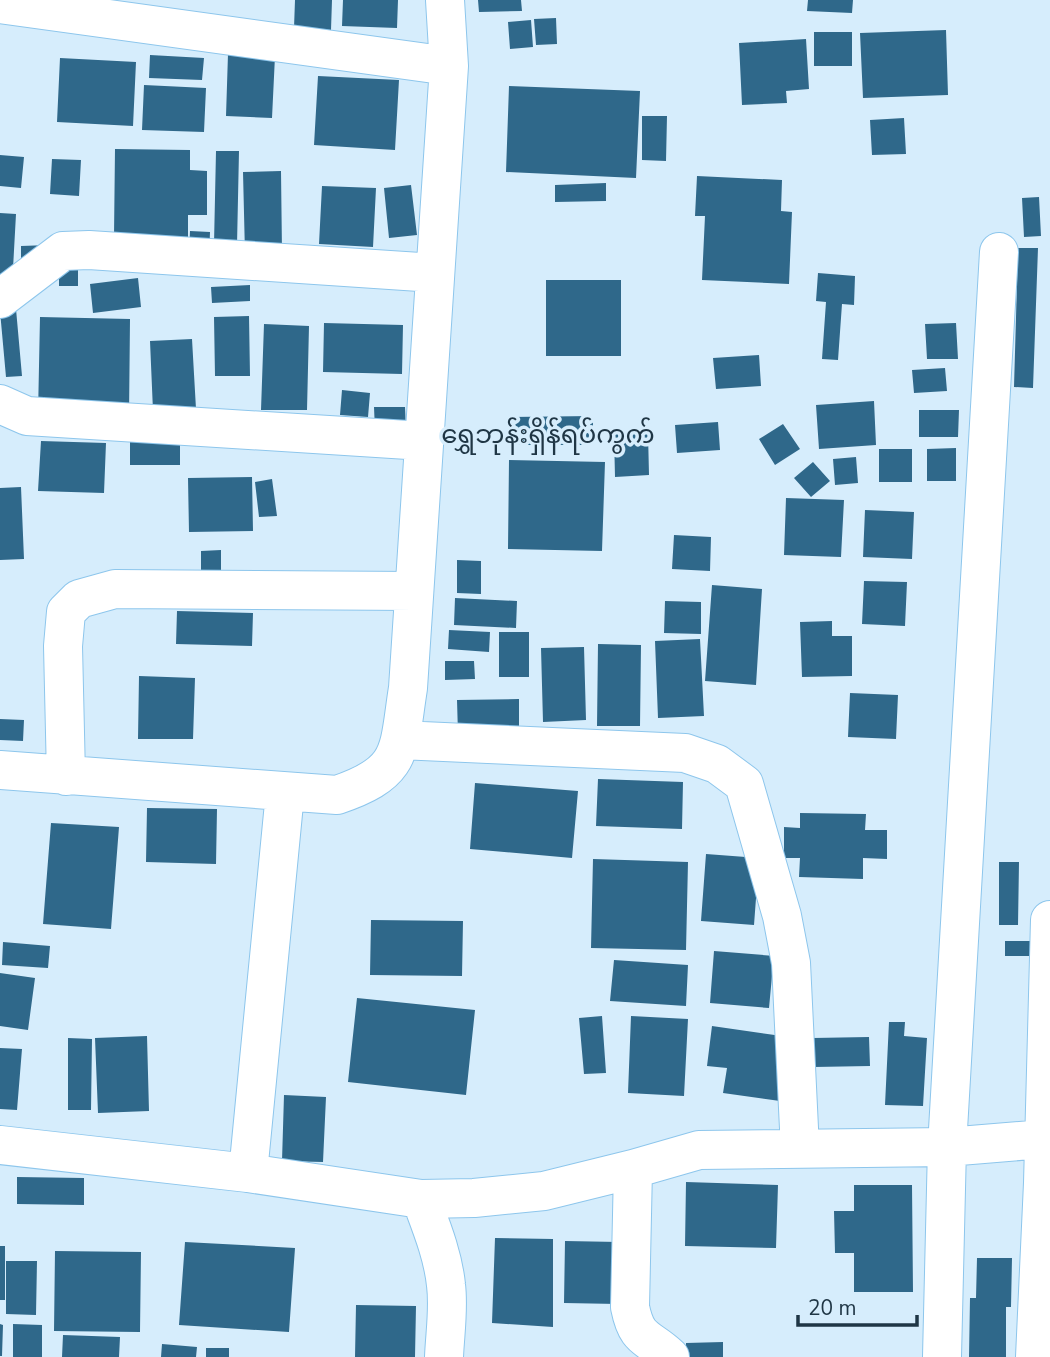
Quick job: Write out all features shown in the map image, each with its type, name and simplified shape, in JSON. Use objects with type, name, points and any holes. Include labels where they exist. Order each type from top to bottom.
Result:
[{"type":"street","points":[[0,770],[337,795],[384,774],[397,752],[408,688],[449,66],[445,0]]},
{"type":"street","points":[[0,4],[449,66]]},
{"type":"street","points":[[0,299],[63,251],[89,250],[435,273]]},
{"type":"street","points":[[942,1357],[947,1147],[999,252]]},
{"type":"street","points":[[0,404],[27,416],[424,441]]},
{"type":"street","points":[[66,776],[63,646],[66,612],[79,599],[115,589],[414,591]]},
{"type":"street","points":[[400,740],[685,753],[717,764],[744,784],[782,916],[790,963],[800,1149]]},
{"type":"street","points":[[248,1173],[285,793]]},
{"type":"street","points":[[1035,1357],[1046,1183],[1044,1139],[1050,920]]},
{"type":"street","points":[[0,1145],[248,1173],[421,1199],[474,1198],[544,1191],[699,1150],[947,1147],[1044,1139]]},
{"type":"street","points":[[633,1169],[630,1307],[634,1325],[645,1338],[670,1357]]},
{"type":"street","points":[[421,1199],[446,1282],[443,1357]]},
{"type":"building","points":[[295,0],[332,0],[331,30],[294,28]]},
{"type":"building","points":[[343,0],[398,0],[397,28],[342,26]]},
{"type":"building","points":[[478,0],[521,0],[522,11],[479,12]]},
{"type":"building","points":[[808,0],[853,0],[852,13],[807,11]]},
{"type":"building","points":[[556,18],[557,44],[536,45],[534,19]]},
{"type":"building","points":[[531,20],[533,47],[510,49],[508,22]]},
{"type":"building","points":[[946,30],[948,95],[863,98],[860,33]]},
{"type":"building","points":[[814,32],[852,32],[852,66],[814,66]]},
{"type":"building","points":[[806,39],[809,89],[786,91],[787,103],[742,105],[739,43]]},
{"type":"building","points":[[228,54],[275,56],[272,118],[226,116]]},
{"type":"building","points":[[150,55],[204,58],[202,80],[149,78]]},
{"type":"building","points":[[60,58],[136,62],[133,126],[57,122]]},
{"type":"building","points":[[318,76],[399,80],[395,150],[314,145]]},
{"type":"building","points":[[144,85],[206,88],[204,132],[142,130]]},
{"type":"building","points":[[509,86],[640,91],[636,178],[506,172]]},
{"type":"building","points":[[642,116],[667,116],[666,161],[642,160]]},
{"type":"building","points":[[904,118],[906,154],[872,155],[870,120]]},
{"type":"building","points":[[115,149],[190,150],[190,170],[207,171],[207,215],[188,215],[188,238],[114,236]]},
{"type":"building","points":[[216,151],[239,151],[237,245],[214,244]]},
{"type":"building","points":[[0,155],[24,157],[21,188],[0,186]]},
{"type":"building","points":[[52,159],[81,160],[79,196],[50,194]]},
{"type":"building","points":[[281,171],[282,253],[245,254],[243,172]]},
{"type":"building","points":[[697,176],[782,180],[781,211],[792,212],[789,284],[702,280],[705,216],[695,216]]},
{"type":"building","points":[[606,183],[606,201],[555,202],[555,185]]},
{"type":"building","points":[[411,185],[417,235],[389,238],[384,188]]},
{"type":"building","points":[[322,186],[376,188],[373,247],[319,244]]},
{"type":"building","points":[[1039,197],[1041,236],[1024,237],[1022,198]]},
{"type":"building","points":[[0,213],[16,214],[12,287],[0,286]]},
{"type":"building","points":[[190,231],[210,232],[209,257],[189,256]]},
{"type":"building","points":[[49,245],[21,261],[21,246]]},
{"type":"building","points":[[1018,248],[1038,248],[1033,388],[1014,387]]},
{"type":"building","points":[[59,255],[78,255],[78,286],[59,286]]},
{"type":"building","points":[[818,273],[855,276],[854,305],[842,304],[838,360],[822,359],[826,302],[816,301]]},
{"type":"building","points":[[138,278],[141,307],[93,313],[90,284]]},
{"type":"building","points":[[546,280],[621,280],[621,356],[546,356]]},
{"type":"building","points":[[250,285],[250,301],[212,303],[211,287]]},
{"type":"building","points":[[16,309],[22,376],[6,377],[0,311]]},
{"type":"building","points":[[249,316],[250,376],[215,376],[214,317]]},
{"type":"building","points":[[40,317],[130,319],[129,416],[38,415]]},
{"type":"building","points":[[324,323],[403,325],[402,374],[323,372]]},
{"type":"building","points":[[956,323],[958,359],[927,359],[925,324]]},
{"type":"building","points":[[264,324],[309,326],[307,410],[261,410]]},
{"type":"building","points":[[192,339],[196,409],[153,411],[150,341]]},
{"type":"building","points":[[759,355],[761,386],[716,389],[713,358]]},
{"type":"building","points":[[945,368],[947,391],[914,393],[912,370]]},
{"type":"building","points":[[342,390],[370,393],[368,417],[340,415]]},
{"type":"building","points":[[874,401],[876,445],[819,449],[816,405]]},
{"type":"building","points":[[374,407],[405,407],[406,430],[375,431]]},
{"type":"building","points":[[919,410],[959,410],[958,437],[919,437]]},
{"type":"building","points":[[593,416],[593,445],[512,445],[511,417]]},
{"type":"building","points":[[718,422],[720,450],[677,453],[675,425]]},
{"type":"building","points":[[783,424],[800,449],[775,465],[759,439]]},
{"type":"building","points":[[648,433],[649,475],[615,477],[614,434]]},
{"type":"building","points":[[130,439],[180,439],[180,465],[130,465]]},
{"type":"building","points":[[41,441],[106,443],[104,493],[38,491]]},
{"type":"building","points":[[956,448],[956,481],[927,481],[927,449]]},
{"type":"building","points":[[879,449],[912,449],[912,482],[879,482]]},
{"type":"building","points":[[856,457],[858,483],[835,485],[833,459]]},
{"type":"building","points":[[509,460],[605,462],[602,551],[508,549]]},
{"type":"building","points":[[813,462],[830,481],[811,497],[794,478]]},
{"type":"building","points":[[252,477],[253,531],[189,532],[188,478]]},
{"type":"building","points":[[272,479],[277,516],[259,517],[255,482]]},
{"type":"building","points":[[21,487],[24,559],[0,560],[0,488]]},
{"type":"building","points":[[786,498],[844,500],[841,557],[784,555]]},
{"type":"building","points":[[865,510],[914,512],[912,559],[863,557]]},
{"type":"building","points":[[674,535],[711,537],[710,571],[672,569]]},
{"type":"building","points":[[221,550],[221,571],[201,571],[201,551]]},
{"type":"building","points":[[457,560],[481,561],[481,594],[457,593]]},
{"type":"building","points":[[864,581],[907,582],[905,626],[862,624]]},
{"type":"building","points":[[712,585],[762,589],[756,685],[705,681]]},
{"type":"building","points":[[455,598],[517,601],[516,628],[454,625]]},
{"type":"building","points":[[665,601],[701,602],[701,634],[664,633]]},
{"type":"building","points":[[177,611],[253,613],[252,646],[176,644]]},
{"type":"building","points":[[832,621],[832,636],[852,636],[852,676],[802,677],[800,622]]},
{"type":"building","points":[[449,630],[490,632],[489,652],[448,649]]},
{"type":"building","points":[[499,632],[529,632],[529,677],[499,677]]},
{"type":"building","points":[[700,639],[704,716],[658,718],[655,641]]},
{"type":"building","points":[[598,644],[641,645],[640,726],[597,726]]},
{"type":"building","points":[[584,647],[586,720],[543,722],[541,648]]},
{"type":"building","points":[[445,661],[474,661],[475,679],[445,680]]},
{"type":"building","points":[[139,676],[195,678],[193,739],[138,739]]},
{"type":"building","points":[[850,693],[898,695],[896,739],[848,737]]},
{"type":"building","points":[[519,699],[519,732],[458,734],[457,700]]},
{"type":"building","points":[[0,719],[24,720],[23,741],[0,740]]},
{"type":"building","points":[[598,779],[683,782],[682,829],[596,826]]},
{"type":"building","points":[[475,783],[578,791],[572,858],[470,849]]},
{"type":"building","points":[[147,808],[217,809],[216,864],[146,862]]},
{"type":"building","points":[[800,813],[866,814],[865,830],[887,830],[887,859],[863,858],[863,879],[799,877],[800,858],[784,858],[784,827],[800,828]]},
{"type":"building","points":[[51,823],[119,827],[111,929],[43,924]]},
{"type":"building","points":[[706,854],[759,858],[754,925],[701,921]]},
{"type":"building","points":[[593,859],[688,862],[686,950],[591,948]]},
{"type":"building","points":[[999,862],[1019,862],[1018,925],[999,925]]},
{"type":"building","points":[[371,920],[463,921],[462,976],[370,975]]},
{"type":"building","points":[[1005,941],[1038,941],[1038,956],[1005,956]]},
{"type":"building","points":[[3,942],[50,946],[48,968],[2,965]]},
{"type":"building","points":[[714,951],[787,957],[785,976],[772,976],[769,1008],[710,1003]]},
{"type":"building","points":[[614,960],[688,965],[686,1006],[610,1001]]},
{"type":"building","points":[[0,973],[35,978],[28,1030],[0,1026]]},
{"type":"building","points":[[357,998],[475,1010],[466,1095],[348,1082]]},
{"type":"building","points":[[602,1016],[606,1073],[584,1074],[579,1018]]},
{"type":"building","points":[[631,1016],[688,1019],[684,1096],[628,1093]]},
{"type":"building","points":[[889,1022],[905,1022],[904,1036],[927,1038],[923,1106],[885,1105]]},
{"type":"building","points":[[712,1026],[789,1037],[780,1101],[723,1093],[727,1068],[707,1066]]},
{"type":"building","points":[[147,1036],[149,1111],[98,1113],[95,1038]]},
{"type":"building","points":[[869,1037],[870,1066],[814,1067],[813,1038]]},
{"type":"building","points":[[68,1038],[92,1039],[91,1110],[68,1110]]},
{"type":"building","points":[[0,1048],[22,1049],[17,1110],[0,1109]]},
{"type":"building","points":[[284,1095],[326,1097],[323,1162],[282,1161]]},
{"type":"building","points":[[17,1177],[84,1178],[84,1205],[17,1204]]},
{"type":"building","points":[[686,1182],[778,1185],[776,1248],[685,1246]]},
{"type":"building","points":[[854,1185],[912,1185],[913,1292],[854,1292],[854,1253],[835,1253],[834,1211],[854,1211]]},
{"type":"building","points":[[495,1238],[553,1239],[553,1327],[492,1323]]},
{"type":"building","points":[[565,1241],[619,1242],[618,1304],[564,1303]]},
{"type":"building","points":[[185,1242],[295,1248],[289,1332],[179,1325]]},
{"type":"building","points":[[0,1246],[5,1246],[5,1300],[0,1300]]},
{"type":"building","points":[[55,1251],[141,1252],[140,1332],[54,1331]]},
{"type":"building","points":[[977,1258],[1012,1258],[1011,1307],[1006,1307],[1006,1357],[969,1357],[970,1298],[976,1298]]},
{"type":"building","points":[[6,1261],[37,1261],[36,1315],[6,1314]]},
{"type":"building","points":[[356,1305],[416,1306],[415,1357],[355,1357]]},
{"type":"building","points":[[0,1324],[3,1325],[2,1356],[0,1356]]},
{"type":"building","points":[[13,1324],[42,1325],[42,1357],[13,1357]]},
{"type":"building","points":[[63,1335],[120,1337],[119,1357],[62,1357]]},
{"type":"building","points":[[723,1342],[723,1357],[686,1357],[686,1343]]},
{"type":"building","points":[[162,1344],[197,1347],[196,1357],[161,1357]]},
{"type":"building","points":[[206,1348],[229,1348],[229,1357],[206,1357]]},
{"type":"district","name":"ရွှေဘုန်းရှိန်ရပ်ကွက်","points":[[548,434]]}]
